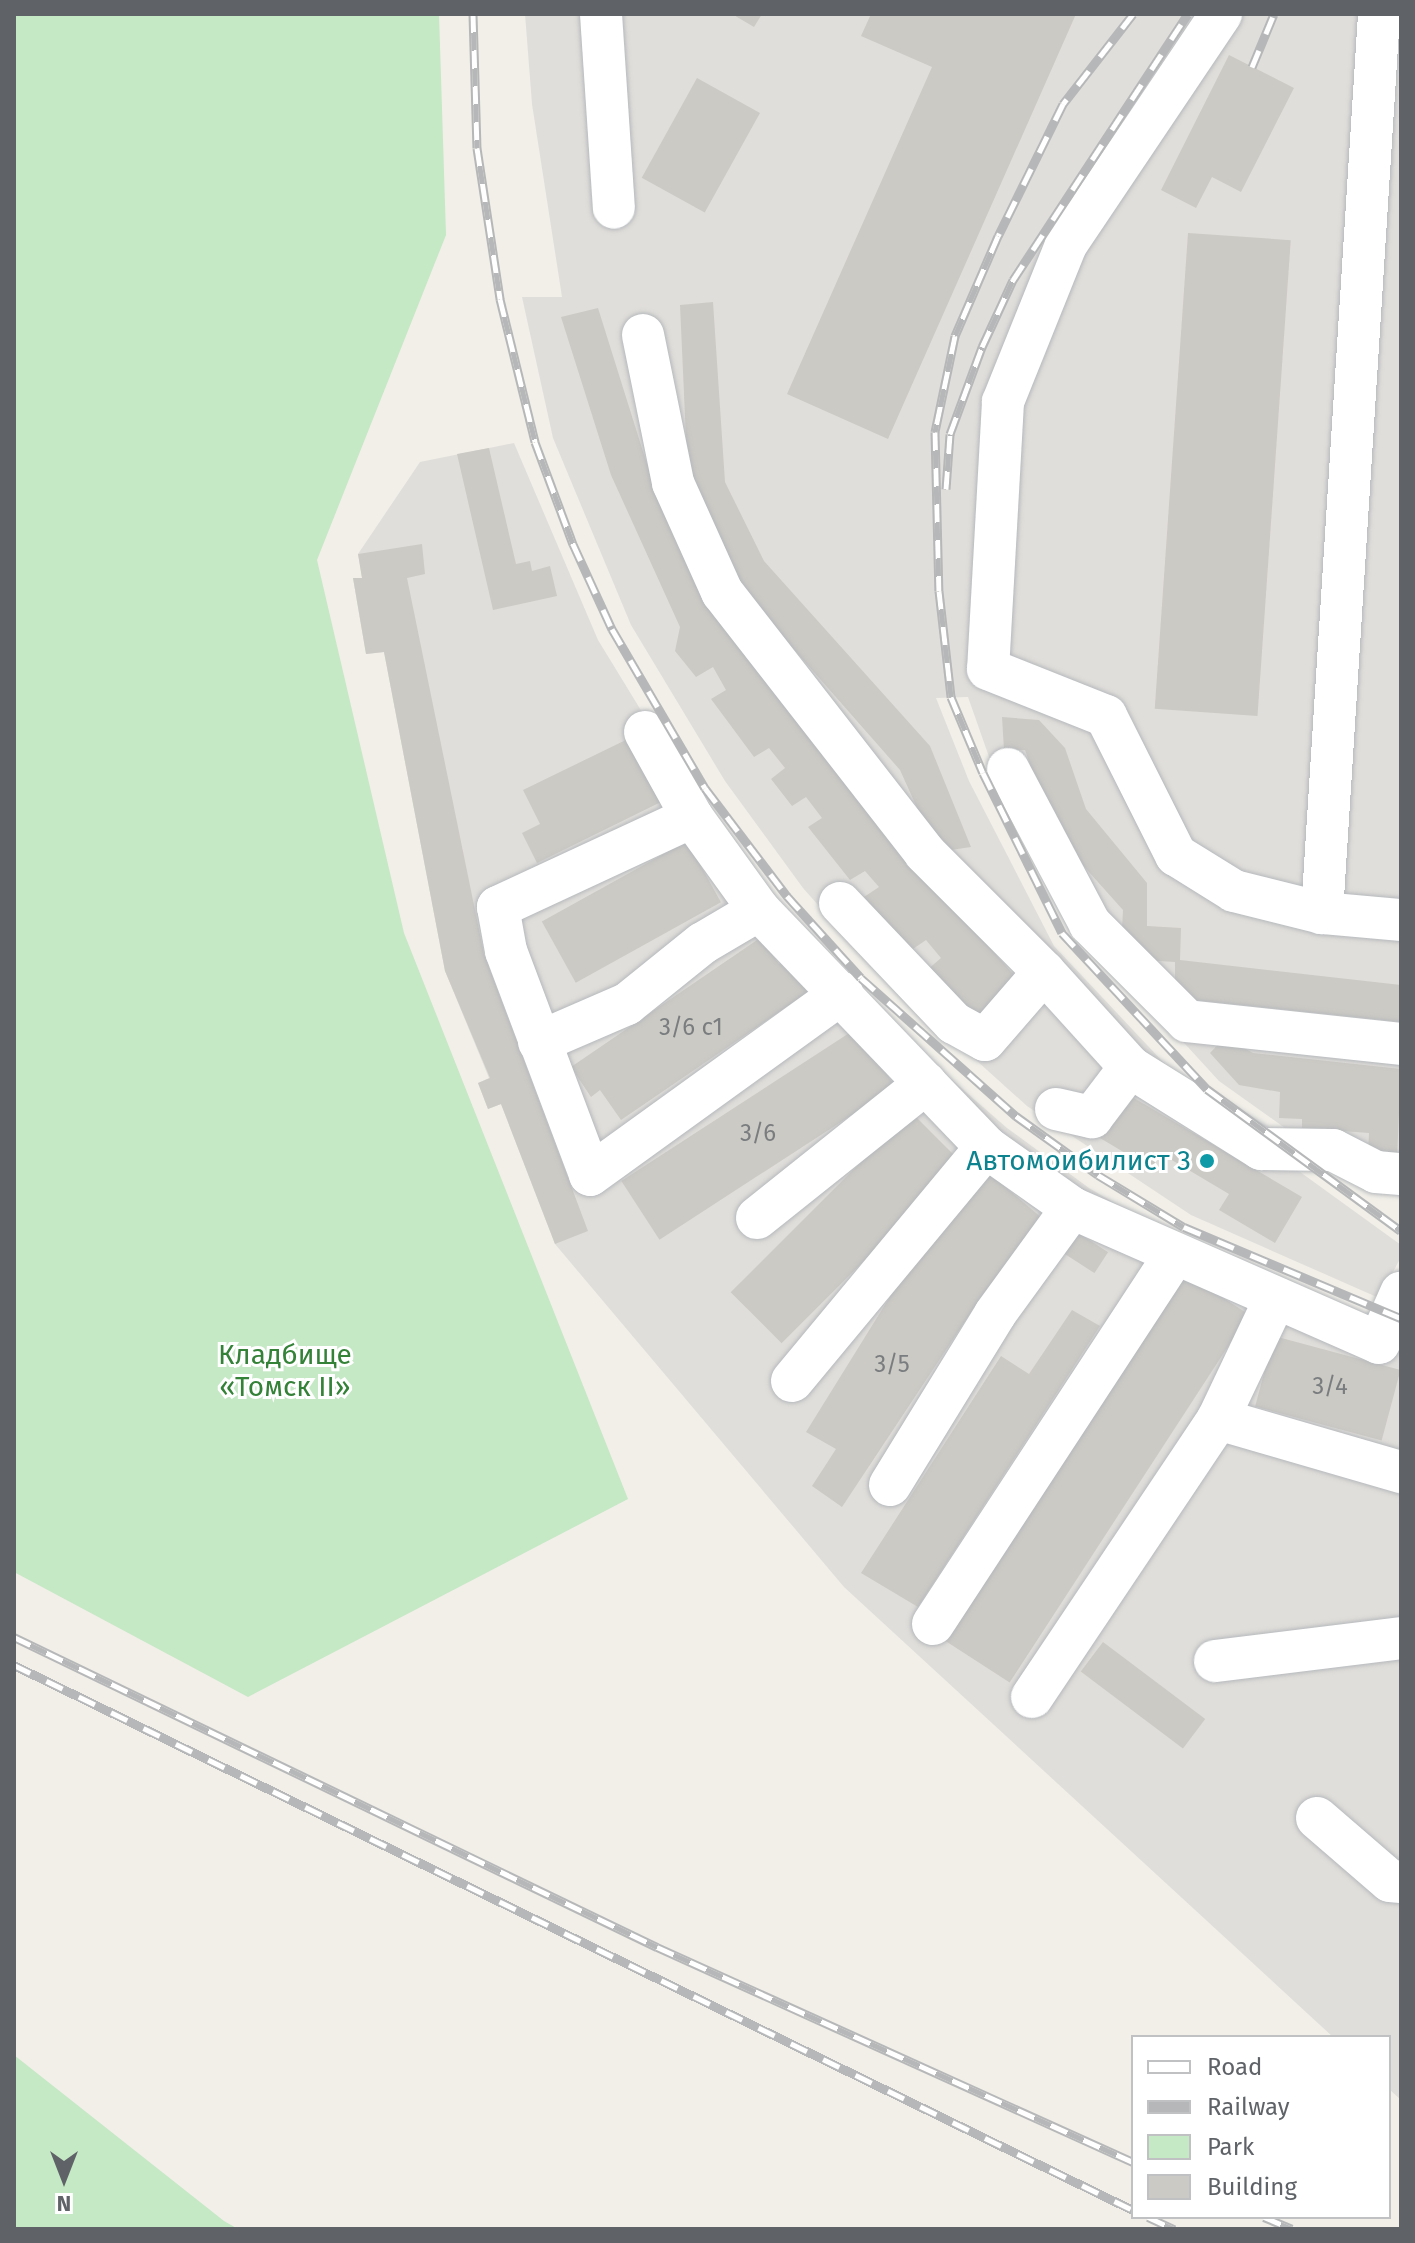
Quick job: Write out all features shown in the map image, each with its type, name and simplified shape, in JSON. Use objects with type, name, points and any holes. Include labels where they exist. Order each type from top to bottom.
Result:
[{"type":"lane","points":[[601,14],[614,208]]},
{"type":"lane","points":[[1221,14],[1066,245],[1003,402],[988,669],[1106,716],[1176,855],[1234,891],[1322,913],[1401,920]]},
{"type":"lane","points":[[1322,913],[1379,14]]},
{"type":"lane","points":[[643,335],[673,483],[722,592],[925,853],[1044,972],[1130,1067],[1261,1149],[1333,1150],[1376,1172],[1401,1174]]},
{"type":"lane","points":[[645,732],[692,817],[759,910],[842,993],[986,1147],[1072,1208],[1275,1299],[1390,1346],[1401,1293]]},
{"type":"lane","points":[[1008,769],[1090,924],[1187,1021],[1401,1044]]},
{"type":"lane","points":[[692,817],[498,907],[506,951],[590,1175],[842,993]]},
{"type":"lane","points":[[840,903],[954,1023],[985,1040],[1044,972]]},
{"type":"lane","points":[[539,1042],[627,1004],[703,943],[759,910]]},
{"type":"lane","points":[[1056,1109],[1092,1117],[1130,1067]]},
{"type":"lane","points":[[757,1218],[926,1083]]},
{"type":"lane","points":[[792,1381],[986,1147]]},
{"type":"lane","points":[[890,1485],[995,1314],[1072,1208]]},
{"type":"lane","points":[[933,1624],[1175,1254]]},
{"type":"lane","points":[[1032,1697],[1218,1419],[1275,1299]]},
{"type":"lane","points":[[1218,1419],[1401,1472]]},
{"type":"lane","points":[[1215,1661],[1401,1638]]},
{"type":"lane","points":[[1317,1818],[1390,1881],[1401,1882]]},
{"type":"shaded area","points":[[525,14],[1401,14],[1401,1189],[1334,1163],[1219,1081],[1077,926],[993,768],[968,697],[936,698],[969,781],[1054,946],[1195,1096],[1401,1245],[1401,1257],[1379,1298],[1191,1215],[1027,1106],[874,968],[803,888],[725,781],[631,625],[553,438],[522,297],[562,297],[532,104]]},
{"type":"shaded area","points":[[514,443],[598,640],[694,797],[774,905],[944,1073],[1007,1128],[1089,1188],[1181,1242],[1401,1332],[1401,2100],[1391,2091],[1391,2035],[1331,2035],[844,1587],[555,1244],[501,1104],[488,1109],[478,1083],[489,1078],[445,971],[384,652],[366,654],[353,578],[362,578],[358,554],[420,462]]},
{"type":"green space","name":"Кладбище «Томск II»","points":[[14,14],[439,14],[446,235],[317,560],[404,933],[628,1499],[248,1697],[14,1572]]},
{"type":"green space","points":[[14,2055],[224,2221],[238,2229],[14,2229]]},
{"type":"building","points":[[732,14],[762,14],[754,27]]},
{"type":"building","points":[[871,14],[1076,14],[888,439],[787,394],[932,67],[861,36]]},
{"type":"building","points":[[1229,55],[1294,88],[1241,192],[1212,177],[1196,208],[1161,190]]},
{"type":"building","points":[[697,78],[760,113],[705,213],[642,178]]},
{"type":"building","points":[[1188,233],[1291,240],[1257,716],[1155,709]]},
{"type":"building","points":[[713,302],[725,482],[764,561],[930,746],[971,847],[937,852],[900,770],[733,580],[688,483],[680,305]]},
{"type":"building","points":[[598,308],[646,461],[710,607],[900,845],[1019,981],[977,1024],[926,971],[941,958],[926,940],[910,951],[864,897],[879,887],[865,871],[850,880],[808,827],[822,818],[806,797],[792,806],[771,779],[785,768],[769,748],[754,757],[711,699],[726,690],[713,667],[696,677],[675,651],[680,627],[611,475],[561,317]]},
{"type":"building","points":[[489,448],[516,564],[530,561],[532,571],[550,566],[557,596],[493,610],[457,454]]},
{"type":"building","points":[[422,544],[425,574],[407,578],[484,954],[588,1231],[555,1244],[501,1104],[488,1109],[478,1083],[490,1078],[445,971],[384,652],[366,654],[353,578],[362,578],[358,554]]},
{"type":"building","points":[[1002,717],[1039,720],[1065,748],[1086,809],[1147,883],[1147,926],[1181,928],[1180,960],[1401,985],[1401,1022],[1175,998],[1175,962],[1143,960],[1121,948],[1123,910],[1054,833],[1025,750],[1004,750]]},
{"type":"building","points":[[634,736],[665,800],[537,863],[522,833],[540,824],[523,790]]},
{"type":"building","points":[[687,841],[721,902],[576,983],[542,921]]},
{"type":"building","points":[[760,938],[779,964],[789,957],[811,990],[621,1120],[600,1090],[591,1097],[571,1067]]},
{"type":"building","points":[[857,1028],[895,1087],[659,1240],[621,1181]]},
{"type":"building","points":[[1225,1037],[1253,1053],[1401,1069],[1397,1158],[1368,1155],[1369,1133],[1302,1128],[1302,1119],[1279,1118],[1280,1092],[1239,1085],[1210,1053]]},
{"type":"building","name":"Автомоибилист 3","points":[[1127,1094],[1302,1197],[1275,1243],[1219,1210],[1229,1194],[1160,1153],[1152,1169],[1100,1138]]},
{"type":"building","points":[[911,1112],[962,1163],[782,1343],[731,1292]]},
{"type":"building","points":[[988,1172],[1043,1219],[981,1297],[842,1507],[812,1486],[836,1449],[806,1432],[914,1258]]},
{"type":"building","points":[[1077,1232],[1108,1252],[1094,1273],[1063,1253]]},
{"type":"building","points":[[1185,1273],[1249,1314],[1010,1683],[946,1641]]},
{"type":"building","points":[[1072,1310],[1100,1326],[918,1607],[861,1573],[1001,1356],[1029,1374]]},
{"type":"building","points":[[1274,1336],[1401,1370],[1382,1440],[1255,1407]]},
{"type":"building","points":[[1103,1642],[1205,1719],[1183,1749],[1081,1672]]},
{"type":"railway","points":[[473,14],[477,148],[500,299],[535,442],[573,544],[612,629],[705,788],[787,896],[861,978],[1016,1116],[1098,1175],[1184,1227],[1401,1318]]},
{"type":"railway","points":[[1133,14],[1063,104],[998,236],[955,336],[935,432],[939,591],[951,697],[983,773],[1062,933],[1207,1089],[1401,1231]]},
{"type":"railway","points":[[946,489],[950,434],[982,347],[1013,280],[1188,14]]},
{"type":"railway","points":[[1252,67],[1274,14]]},
{"type":"railway","points":[[14,1637],[657,1947],[1131,2161]]},
{"type":"railway","points":[[14,1665],[1131,2209]]},
{"type":"railway","points":[[1152,2219],[1174,2229]]},
{"type":"railway","points":[[1269,2219],[1292,2229]]},
{"type":"place","name":"Автомоибилист 3","points":[[1207,1161]]}]
